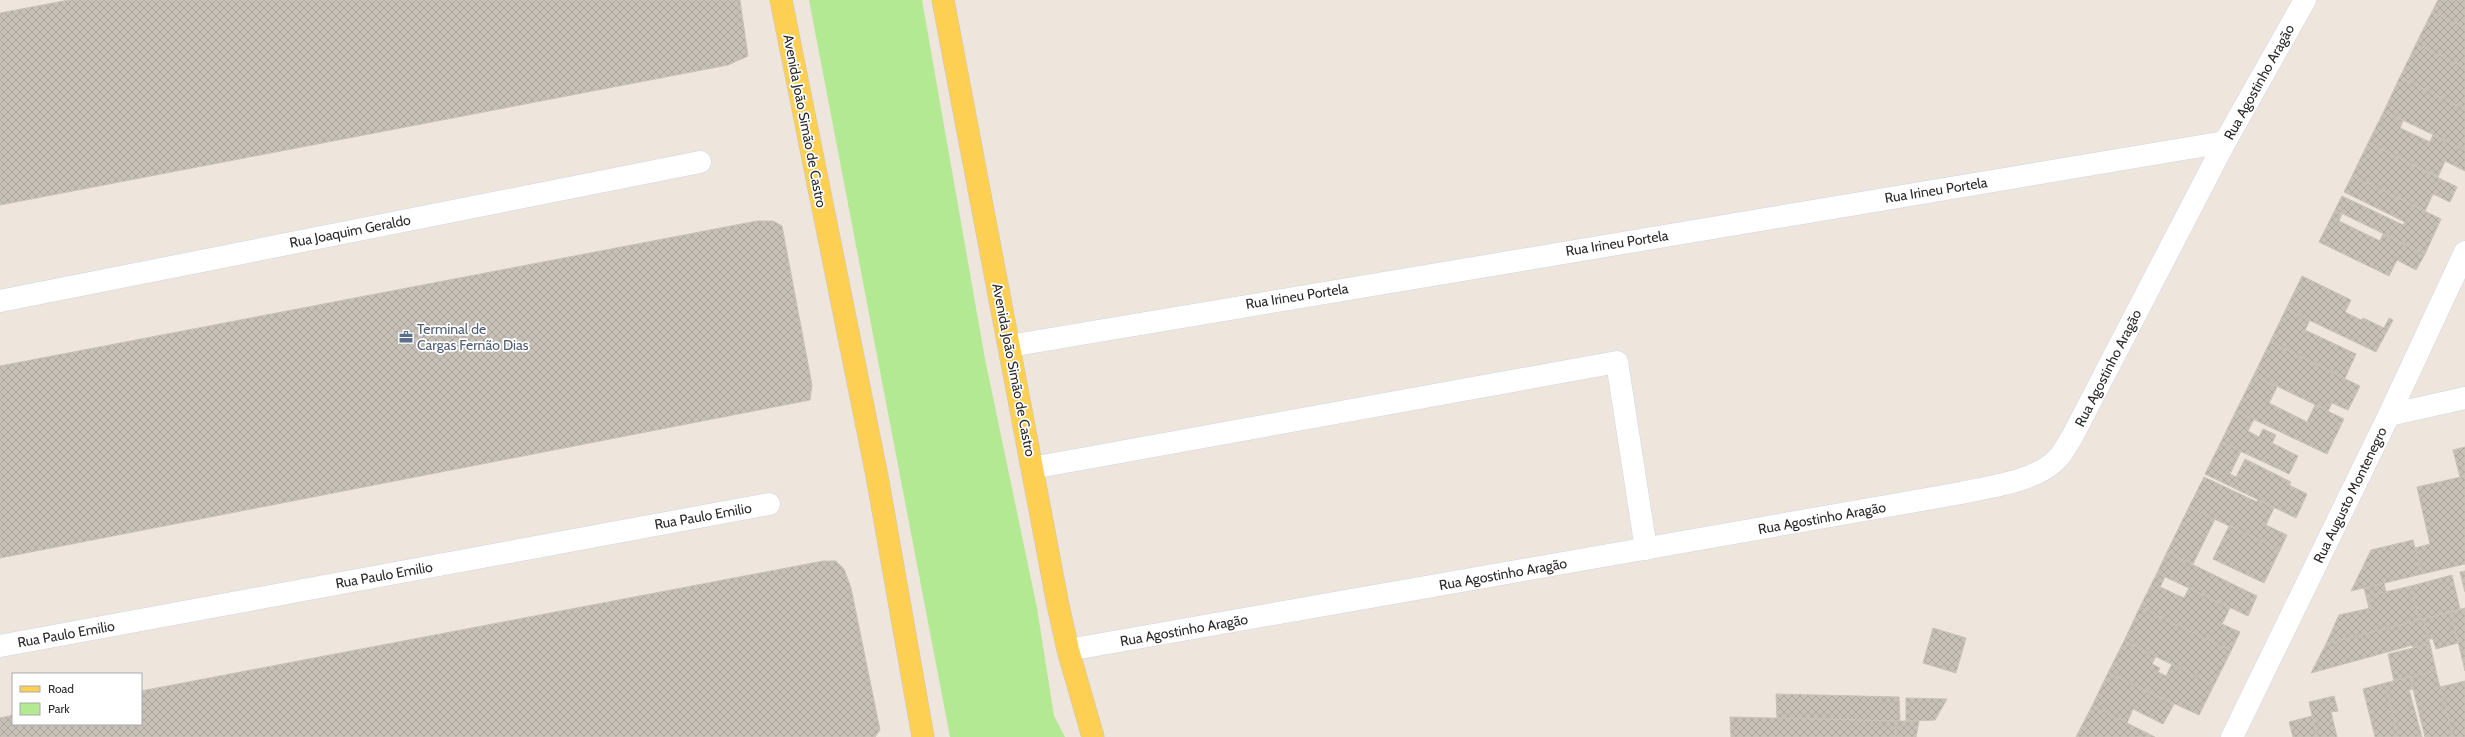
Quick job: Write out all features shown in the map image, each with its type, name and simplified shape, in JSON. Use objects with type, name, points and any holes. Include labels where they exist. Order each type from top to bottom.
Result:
[{"type":"main road","name":"Avenida João Simão de Castro","points":[[781,0],[875,468],[923,737]]},
{"type":"main road","name":"Avenida João Simão de Castro","points":[[943,0],[1068,650],[1093,737]]},
{"type":"street","name":"Rua Agostinho Aragão","points":[[1068,650],[1961,493],[2004,484],[2037,473],[2056,460],[2076,430],[2225,142],[2305,0]]},
{"type":"street","name":"Rua Irineu Portela","points":[[1009,346],[2225,142]]},
{"type":"street","name":"Rua Joaquim Geraldo","points":[[0,301],[700,162]]},
{"type":"street","name":"Rua Augusto Montenegro","points":[[2232,737],[2389,415],[2465,252]]},
{"type":"street","points":[[1032,468],[1617,362],[1646,549]]},
{"type":"street","points":[[2389,415],[2465,398]]},
{"type":"street","name":"Rua Paulo Emilio","points":[[0,646],[768,504]]},
{"type":"green space","points":[[809,0],[922,0],[985,359],[1037,608],[1054,716],[1065,737],[950,737]]},
{"type":"building","points":[[69,0],[740,0],[748,56],[728,65],[0,205],[0,13]]},
{"type":"building","points":[[2438,0],[2465,0],[2465,28],[2432,12]]},
{"type":"building","points":[[2432,12],[2465,28],[2465,68],[2416,44]]},
{"type":"building","points":[[2416,44],[2465,68],[2465,109],[2400,77]]},
{"type":"building","points":[[2400,77],[2465,109],[2465,150],[2384,111]]},
{"type":"building","points":[[2384,111],[2403,121],[2400,128],[2430,142],[2433,135],[2465,150],[2465,171],[2445,161],[2438,177],[2368,143]]},
{"type":"building","points":[[2368,143],[2457,187],[2450,202],[2433,194],[2425,211],[2352,176]]},
{"type":"building","points":[[2352,176],[2441,219],[2425,254],[2335,210],[2342,196],[2403,225],[2405,222],[2344,192]]},
{"type":"building","points":[[2335,210],[2342,214],[2339,221],[2380,241],[2383,234],[2425,254],[2416,270],[2397,260],[2389,276],[2319,242]]},
{"type":"building","points":[[757,221],[773,221],[782,226],[812,385],[810,400],[0,558],[0,366]]},
{"type":"building","points":[[2302,276],[2351,300],[2345,312],[2361,320],[2363,318],[2384,328],[2389,318],[2393,320],[2376,352],[2286,309]]},
{"type":"building","points":[[2286,309],[2310,320],[2305,330],[2356,354],[2345,378],[2270,342]]},
{"type":"building","points":[[2270,342],[2360,386],[2348,410],[2332,403],[2328,411],[2254,375]]},
{"type":"building","points":[[2254,375],[2277,387],[2269,403],[2307,422],[2315,405],[2344,419],[2327,454],[2236,411]]},
{"type":"building","points":[[2236,411],[2254,419],[2248,431],[2259,437],[2263,429],[2276,435],[2272,443],[2298,456],[2289,474],[2221,442]]},
{"type":"building","points":[[2221,442],[2241,451],[2230,474],[2236,477],[2245,459],[2291,482],[2289,485],[2307,494],[2296,518],[2205,474]]},
{"type":"building","points":[[2465,447],[2465,476],[2460,477],[2453,450]]},
{"type":"building","points":[[2465,476],[2465,564],[2422,574],[2415,548],[2430,544],[2417,487]]},
{"type":"building","points":[[2204,477],[2257,502],[2258,500],[2274,508],[2266,525],[2287,535],[2280,550],[2189,507]]},
{"type":"building","points":[[2189,507],[2215,519],[2193,564],[2167,552]]},
{"type":"building","points":[[2229,526],[2280,550],[2264,583],[2213,559]]},
{"type":"building","points":[[2413,540],[2422,574],[2351,591],[2371,550]]},
{"type":"building","points":[[2167,552],[2257,596],[2248,616],[2157,573]]},
{"type":"building","points":[[823,561],[836,561],[844,569],[851,588],[880,730],[875,737],[0,737],[0,718],[12,715],[12,725],[142,725],[142,691]]},
{"type":"building","points":[[2465,571],[2465,592],[2460,572]]},
{"type":"building","points":[[2157,573],[2165,577],[2160,587],[2184,598],[2189,588],[2230,608],[2222,624],[2240,632],[2231,651],[2140,607]]},
{"type":"building","points":[[2452,575],[2460,609],[2419,620],[2411,586]]},
{"type":"building","points":[[2384,583],[2386,592],[2368,596],[2371,608],[2369,608],[2364,588]]},
{"type":"building","points":[[2411,586],[2419,620],[2326,644],[2339,615],[2371,608],[2368,596]]},
{"type":"building","points":[[2140,607],[2231,651],[2214,685],[2124,641]]},
{"type":"building","points":[[2465,608],[2465,671],[2451,612]]},
{"type":"building","points":[[2451,612],[2458,643],[2436,649],[2433,639],[2428,639],[2423,619]]},
{"type":"building","points":[[2423,619],[2430,644],[2413,648],[2413,645],[2311,673],[2326,644]]},
{"type":"building","points":[[1933,628],[1966,638],[1956,673],[1923,663]]},
{"type":"building","points":[[2124,641],[2156,656],[2152,664],[2160,668],[2158,672],[2166,676],[2172,664],[2214,685],[2199,715],[2108,673]]},
{"type":"building","points":[[2430,644],[2436,671],[2394,681],[2388,654]]},
{"type":"building","points":[[2436,671],[2453,737],[2425,737],[2410,677]]},
{"type":"building","points":[[2108,673],[2174,704],[2163,724],[2133,709],[2127,723],[2092,706]]},
{"type":"building","points":[[2410,677],[2413,689],[2409,690],[2422,737],[2398,737],[2385,683]]},
{"type":"building","points":[[2465,681],[2465,737],[2453,737],[2440,687]]},
{"type":"building","points":[[2385,683],[2398,737],[2375,737],[2363,689]]},
{"type":"building","points":[[1776,694],[1899,697],[1900,721],[1777,718]]},
{"type":"building","points":[[2334,696],[2338,711],[2331,712],[2337,737],[2317,737],[2309,702]]},
{"type":"building","points":[[1906,698],[1947,699],[1935,720],[1906,721]]},
{"type":"building","points":[[2092,706],[2127,723],[2155,737],[2076,737]]},
{"type":"building","points":[[2312,716],[2317,737],[2293,737],[2289,722]]},
{"type":"building","points":[[1730,717],[1896,721],[1896,737],[1731,737]]},
{"type":"building","points":[[1896,721],[1919,721],[1916,737],[1896,737]]},
{"type":"place","name":"Terminal de Cargas Fernão Dias","points":[[406,337]]}]
